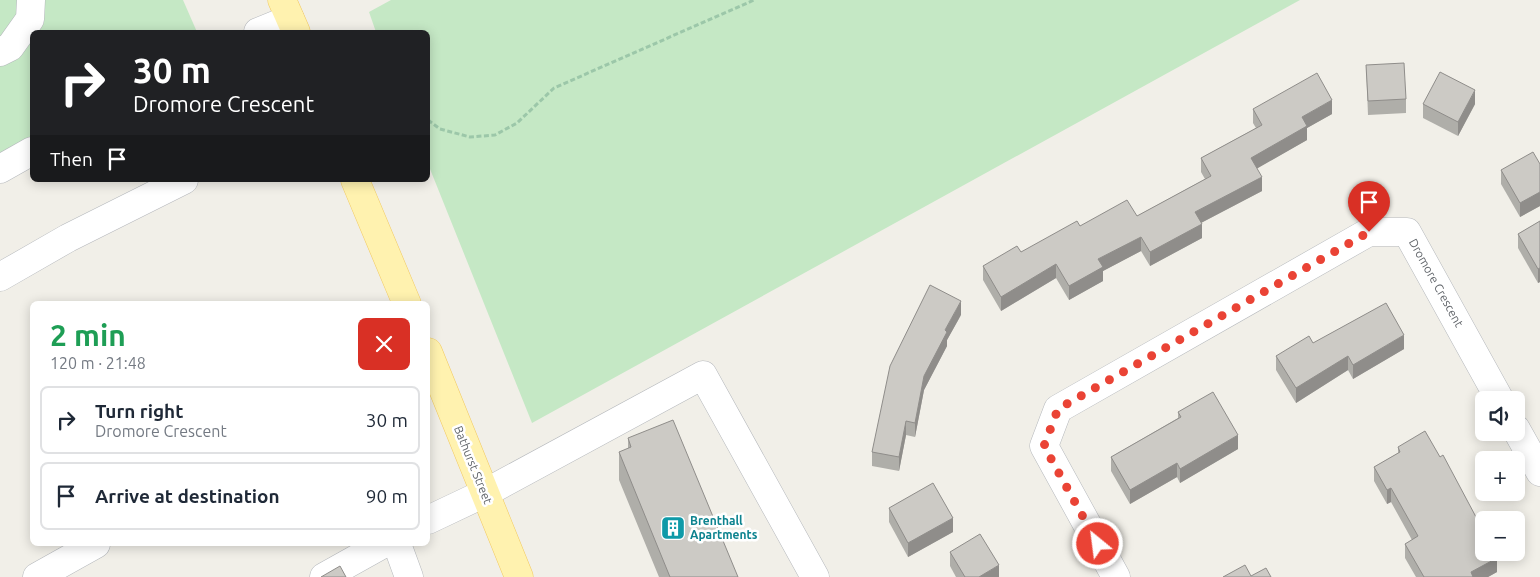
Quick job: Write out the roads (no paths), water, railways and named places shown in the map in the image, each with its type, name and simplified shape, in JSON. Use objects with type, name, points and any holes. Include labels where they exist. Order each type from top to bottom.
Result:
[{"type":"main road","points":[[356,182],[406,301]]},
{"type":"main road","name":"Bathurst Street","points":[[430,357],[485,493],[514,575]]},
{"type":"street","points":[[0,52],[10,47],[30,19],[31,0]]},
{"type":"street","points":[[262,30],[289,17]]},
{"type":"street","points":[[0,169],[30,152]]},
{"type":"street","points":[[0,277],[68,238],[180,182]]},
{"type":"street","name":"Dromore Crescent","points":[[1116,577],[1044,446],[1058,409],[1369,232],[1407,232],[1495,391]]},
{"type":"street","points":[[430,519],[485,493],[703,375],[815,577]]},
{"type":"street","points":[[1523,441],[1540,472]]},
{"type":"street","points":[[37,577],[92,546]]},
{"type":"street","points":[[324,577],[379,546]]},
{"type":"street","points":[[398,546],[409,577]]},
{"type":"place","name":"Brenthall Apartments","points":[[673,528]]}]
